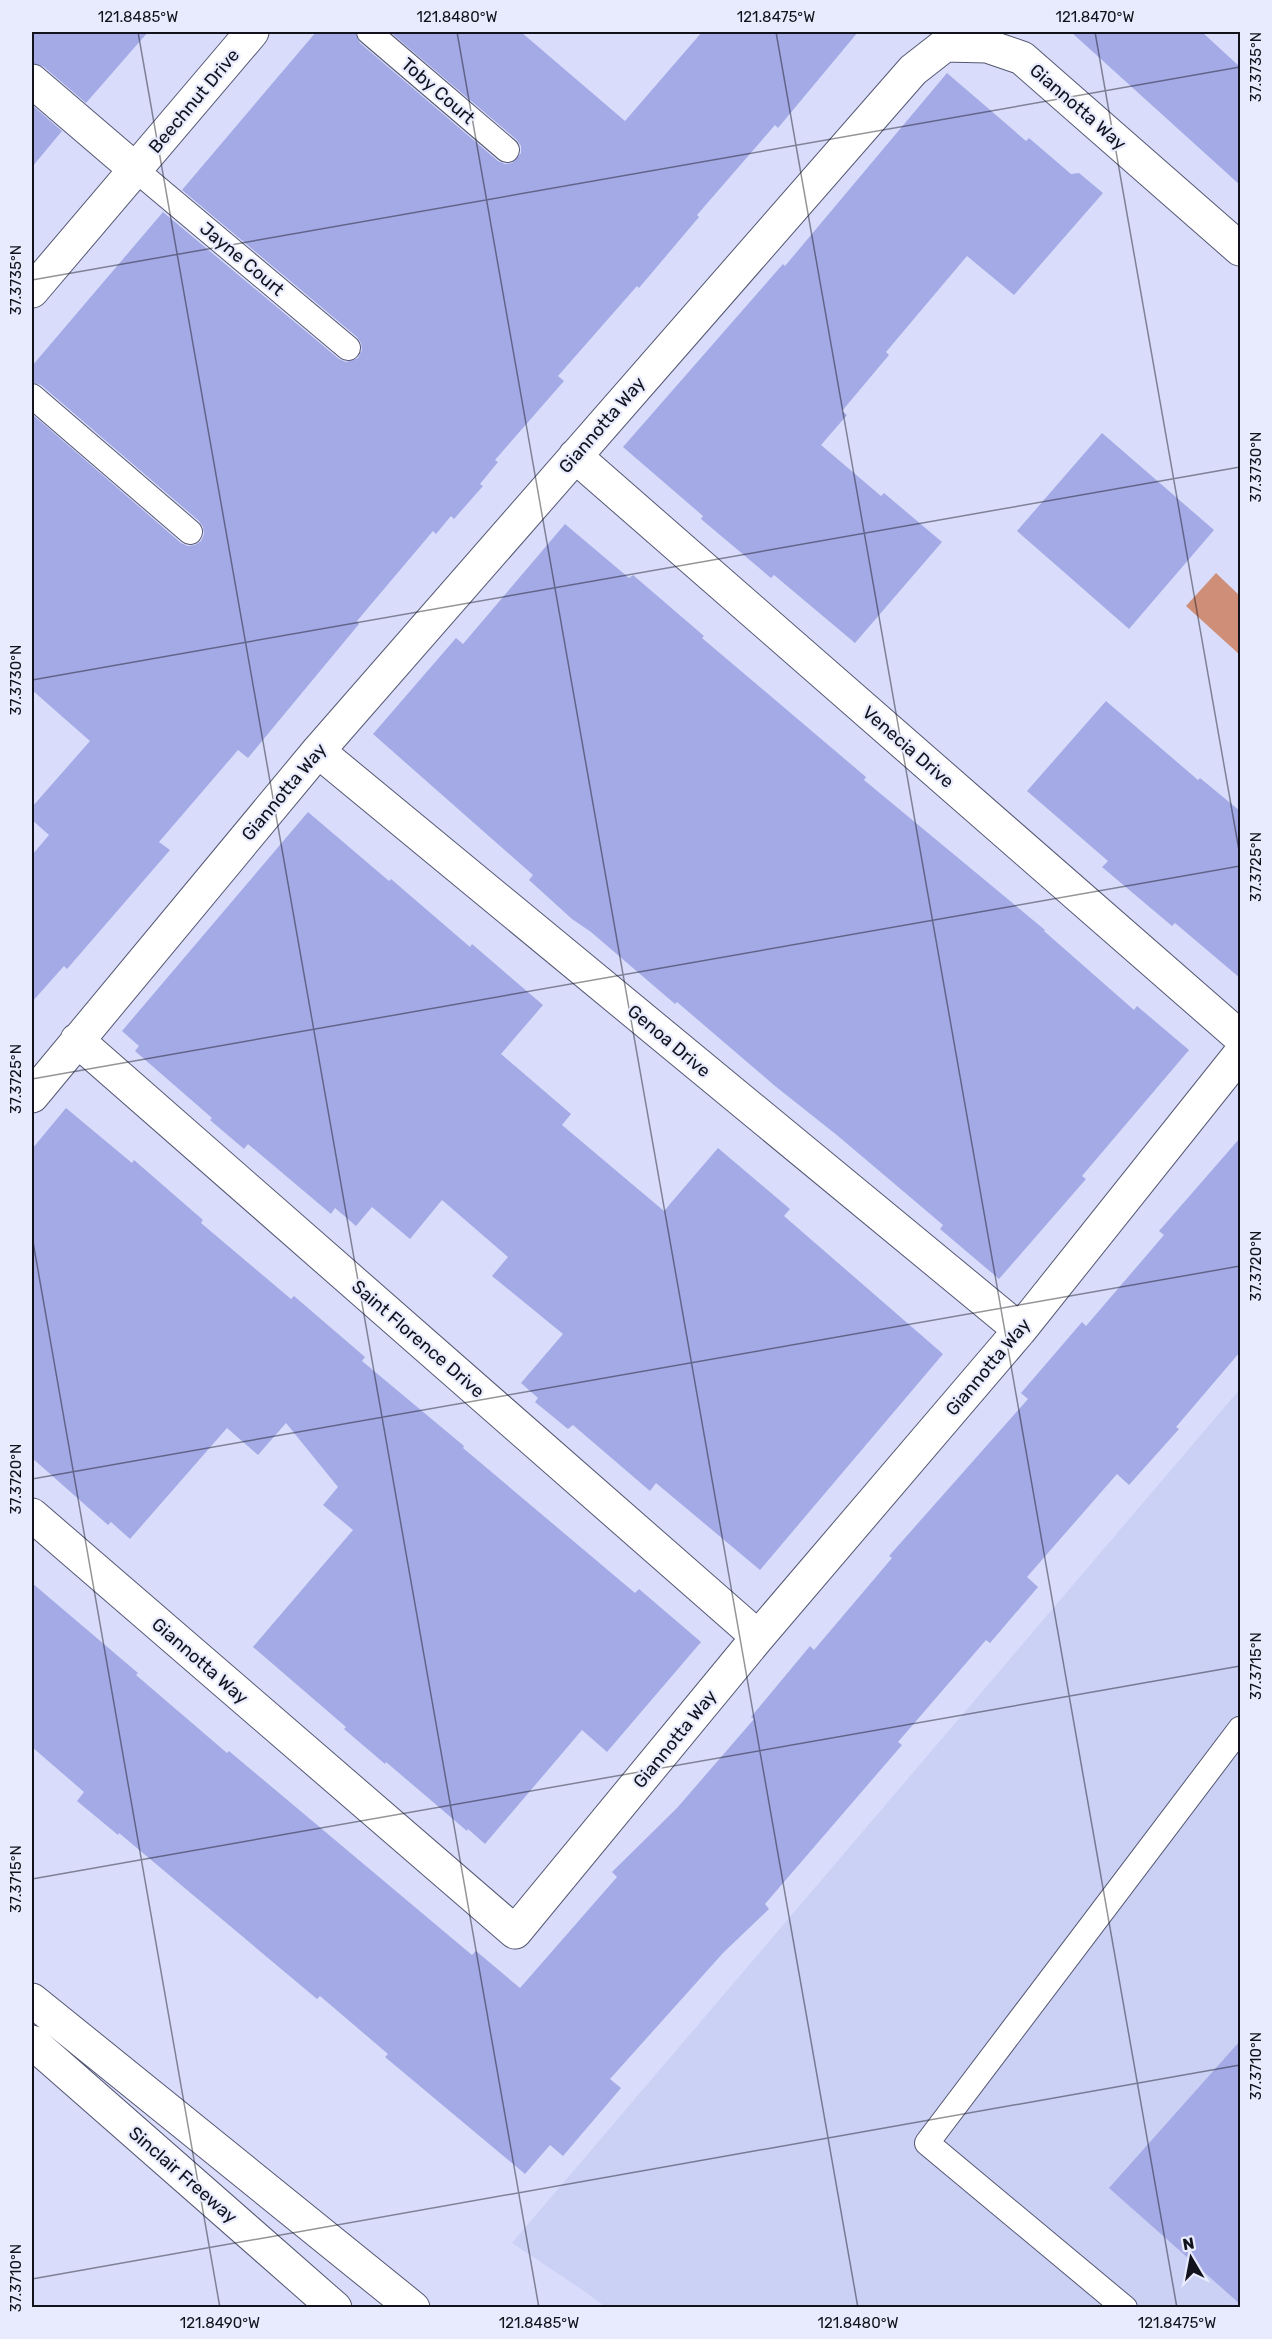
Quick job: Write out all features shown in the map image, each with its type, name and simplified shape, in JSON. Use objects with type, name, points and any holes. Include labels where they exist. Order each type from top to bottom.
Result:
[{"type":"main road","name":"Beechnut Drive","points":[[32,291],[252,32]]},
{"type":"main road","name":"Giannotta Way","points":[[32,1096],[318,751],[912,70],[945,45],[987,46],[1022,58],[1240,249]]},
{"type":"main road","points":[[32,81],[136,170]]},
{"type":"main road","name":"Venecia Drive","points":[[575,456],[1240,1037]]},
{"type":"main road","name":"Genoa Drive","points":[[318,751],[1020,1330]]},
{"type":"main road","name":"Saint Florence Drive","points":[[77,1040],[758,1637]]},
{"type":"main road","name":"Giannotta Way","points":[[32,1515],[515,1932],[758,1637],[1020,1330],[1240,1054]]},
{"type":"main road","points":[[32,2000],[413,2307]]},
{"type":"main road","name":"Sinclair Freeway","points":[[32,2042],[335,2307]]},
{"type":"lane","name":"Toby Court","points":[[369,32],[507,150]]},
{"type":"lane","name":"Jayne Court","points":[[136,170],[348,348]]},
{"type":"lane","points":[[32,396],[190,532]]},
{"type":"lane","points":[[1125,2307],[927,2143],[1240,1729]]},
{"type":"shaded area","points":[[1216,573],[1240,596],[1240,655],[1186,606]]},
{"type":"shaded area","points":[[1240,1389],[1240,2307],[606,2307],[512,2243]]},
{"type":"building","points":[[32,32],[148,32],[86,103],[44,67],[32,63]]},
{"type":"building","points":[[316,32],[355,32],[360,43],[498,161],[505,164],[512,163],[521,153],[521,146],[517,140],[390,32],[521,32],[625,121],[702,32],[858,32],[778,128],[775,125],[697,215],[699,217],[639,288],[637,286],[558,376],[564,381],[495,460],[498,462],[480,484],[483,486],[454,519],[451,516],[436,534],[433,531],[357,621],[359,624],[248,758],[238,750],[159,842],[170,850],[67,969],[64,966],[32,1002],[32,855],[49,835],[32,820],[32,807],[90,741],[32,690],[32,414],[181,543],[188,546],[195,545],[201,541],[204,534],[199,521],[41,385],[32,382],[32,366],[163,212],[339,359],[346,362],[358,358],[362,350],[357,337],[182,190]]},
{"type":"building","points":[[1071,32],[1202,32],[1240,67],[1240,185]]},
{"type":"building","points":[[947,73],[1026,141],[1029,138],[1071,174],[1079,173],[1103,193],[1014,295],[967,256],[886,352],[889,355],[842,411],[847,415],[821,445],[881,496],[884,493],[942,542],[855,643],[774,575],[771,578],[701,519],[703,516],[623,447],[783,264],[785,266]]},
{"type":"building","points":[[32,105],[62,131],[32,167]]},
{"type":"building","points":[[1102,433],[1214,530],[1129,629],[1017,531]]},
{"type":"building","points":[[565,524],[629,578],[633,575],[704,636],[702,638],[866,777],[864,780],[1045,930],[1134,1010],[1137,1006],[1189,1050],[1082,1176],[1086,1179],[999,1279],[940,1229],[943,1225],[838,1136],[775,1086],[677,1002],[675,1004],[591,932],[572,919],[529,880],[533,875],[373,734],[456,638],[463,644]]},
{"type":"building","points":[[1106,701],[1198,780],[1200,778],[1240,811],[1240,978],[1175,923],[1172,926],[1102,867],[1108,861],[1027,791]]},
{"type":"building","points":[[308,812],[470,947],[472,944],[543,1005],[501,1054],[571,1114],[562,1125],[664,1211],[718,1148],[790,1209],[784,1216],[943,1354],[760,1570],[656,1483],[650,1491],[573,1425],[568,1429],[535,1402],[538,1398],[521,1383],[563,1334],[492,1276],[508,1257],[442,1200],[410,1239],[372,1207],[356,1226],[335,1208],[331,1214],[248,1144],[244,1149],[210,1120],[212,1118],[135,1051],[139,1046],[122,1031]]},
{"type":"building","points":[[66,1108],[132,1163],[134,1160],[203,1220],[201,1223],[291,1299],[294,1296],[365,1357],[362,1361],[635,1593],[639,1589],[701,1642],[607,1752],[582,1730],[485,1844],[386,1762],[385,1764],[344,1729],[346,1727],[253,1647],[353,1530],[323,1505],[338,1487],[286,1423],[258,1455],[227,1428],[130,1539],[111,1522],[108,1525],[32,1458],[32,1149]]},
{"type":"building","points":[[1240,1138],[1240,1352],[1176,1427],[1179,1429],[1129,1485],[1117,1474],[1027,1577],[1038,1587],[990,1643],[986,1640],[898,1742],[902,1745],[765,1904],[769,1909],[723,1953],[610,2079],[621,2088],[563,2156],[550,2145],[525,2174],[385,2057],[388,2054],[320,1996],[317,1999],[119,1833],[118,1835],[77,1801],[84,1792],[32,1747],[32,1583],[138,1673],[136,1675],[227,1753],[229,1751],[472,1955],[476,1951],[520,1988],[617,1877],[612,1872],[677,1808],[754,1719],[751,1717],[810,1646],[814,1650],[892,1558],[889,1556],[1028,1399],[1021,1393],[1082,1322],[1086,1326],[1164,1235],[1159,1231]]},
{"type":"building","points":[[1240,2041],[1240,2304],[1109,2188]]}]
